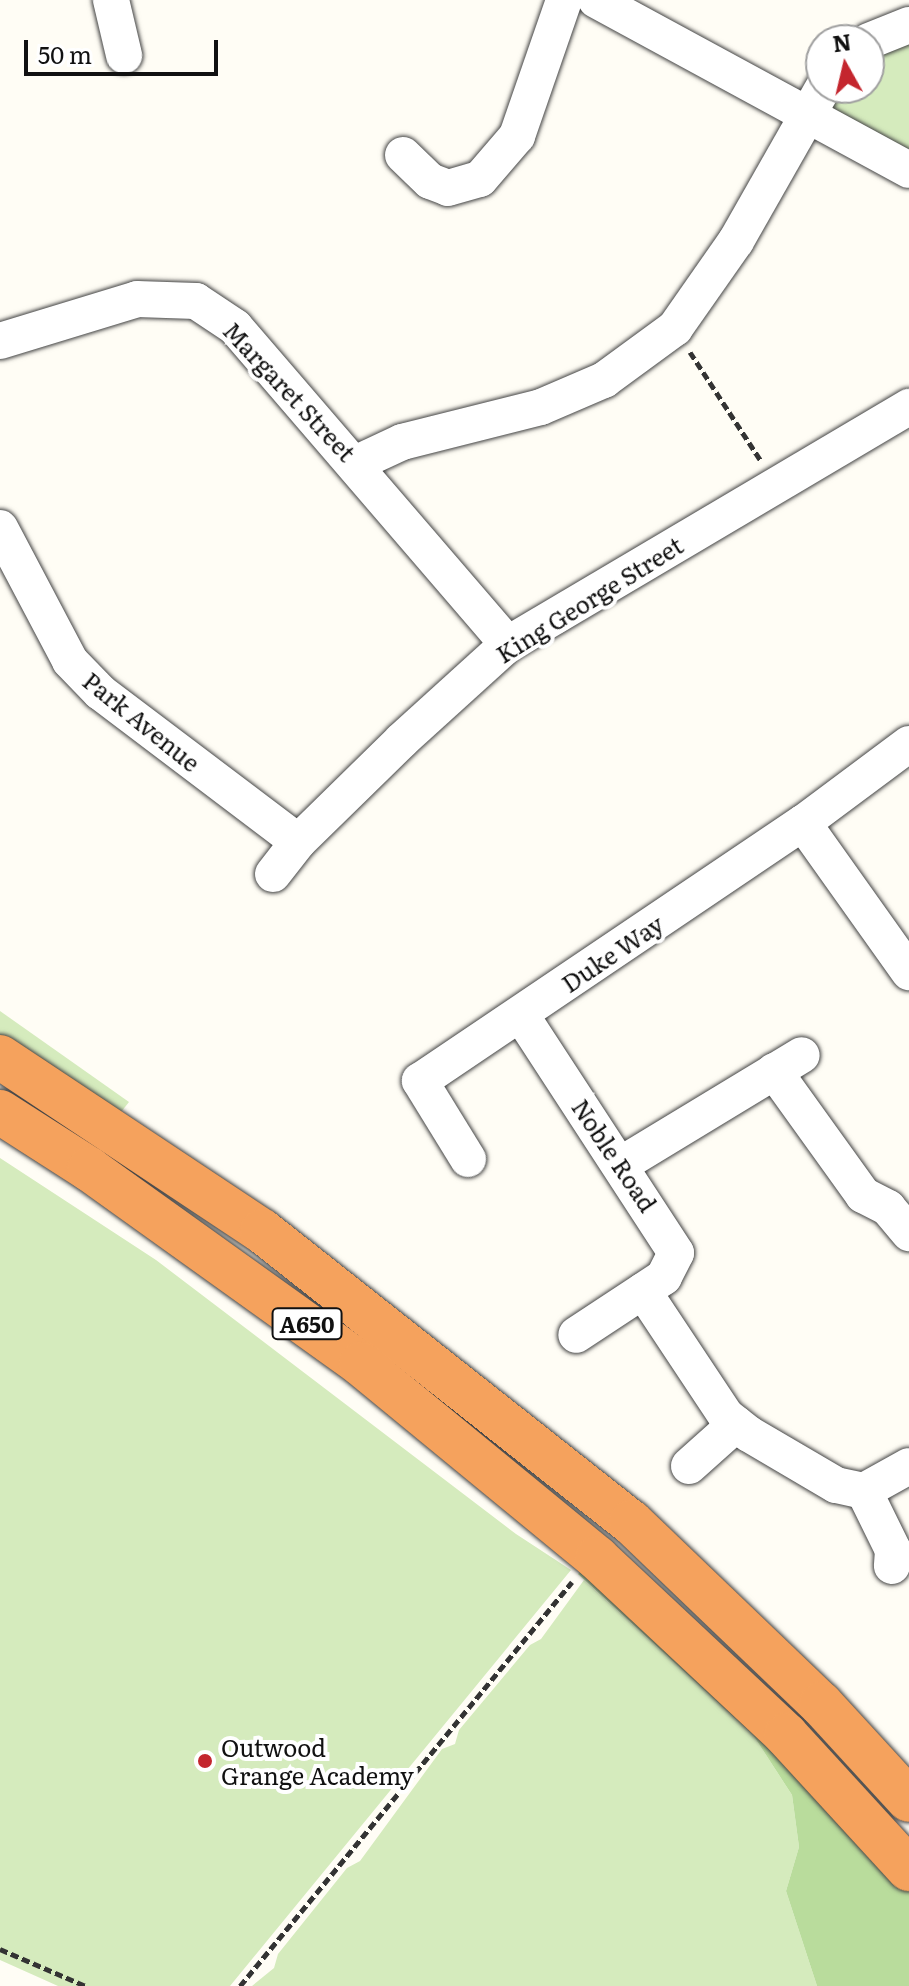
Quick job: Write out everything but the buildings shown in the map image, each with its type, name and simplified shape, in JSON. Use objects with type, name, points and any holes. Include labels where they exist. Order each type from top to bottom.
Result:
[{"type":"highway","name":"A650","points":[[0,1057],[262,1231],[631,1522],[821,1704],[909,1800]]},
{"type":"highway","name":"A650","points":[[0,1112],[102,1177],[310,1326],[597,1558],[786,1735],[909,1869]]},
{"type":"street","points":[[111,0],[124,55]]},
{"type":"street","points":[[403,155],[430,181],[448,188],[480,179],[517,136],[564,0]]},
{"type":"street","points":[[596,0],[805,95]]},
{"type":"street","points":[[885,35],[909,25]]},
{"type":"street","points":[[357,463],[402,442],[541,407],[604,380],[675,328],[736,241],[814,104]]},
{"type":"street","points":[[821,104],[909,170]]},
{"type":"street","name":"Margaret Street","points":[[0,341],[137,299],[196,301],[235,327],[307,414],[357,463],[508,644]]},
{"type":"street","name":"King George Street","points":[[273,874],[298,842],[508,644],[909,407]]},
{"type":"street","name":"Park Avenue","points":[[0,528],[45,621],[80,672],[100,692],[298,842]]},
{"type":"street","name":"Duke Way","points":[[468,1159],[420,1081],[803,823],[909,744]]},
{"type":"street","points":[[803,823],[909,972]]},
{"type":"street","name":"Noble Road","points":[[521,1015],[622,1164],[676,1253],[664,1277],[576,1335]]},
{"type":"street","points":[[622,1164],[788,1063],[863,1195],[888,1208],[909,1233]]},
{"type":"street","points":[[643,1291],[710,1394],[736,1424],[836,1485],[864,1491],[909,1466]]},
{"type":"street","points":[[689,1466],[736,1424]]},
{"type":"street","points":[[864,1491],[893,1550],[892,1566]]},
{"type":"path","points":[[675,328],[777,486]]},
{"type":"path","points":[[240,1986],[578,1574],[597,1558]]},
{"type":"path","points":[[0,1949],[86,1986]]},
{"type":"green space","points":[[909,25],[909,170],[808,111],[813,104],[885,104],[885,35]]},
{"type":"green space","points":[[0,1011],[129,1102],[110,1126],[0,1057]]},
{"type":"green space","name":"Outwood Grange Academy","points":[[0,1158],[156,1260],[516,1534],[571,1570],[230,1986],[58,1986],[0,1960]]},
{"type":"green space","points":[[597,1558],[909,1869],[909,1986],[817,1986],[786,1891],[799,1847],[792,1795],[753,1735],[578,1574]]},
{"type":"green space","points":[[584,1580],[753,1735],[792,1795],[799,1847],[786,1891],[817,1986],[252,1986],[274,1968],[278,1954],[347,1868],[360,1861],[442,1749],[455,1744],[459,1730],[530,1645],[541,1639]]},
{"type":"place","name":"Outwood Grange Academy","points":[[205,1761]]}]
